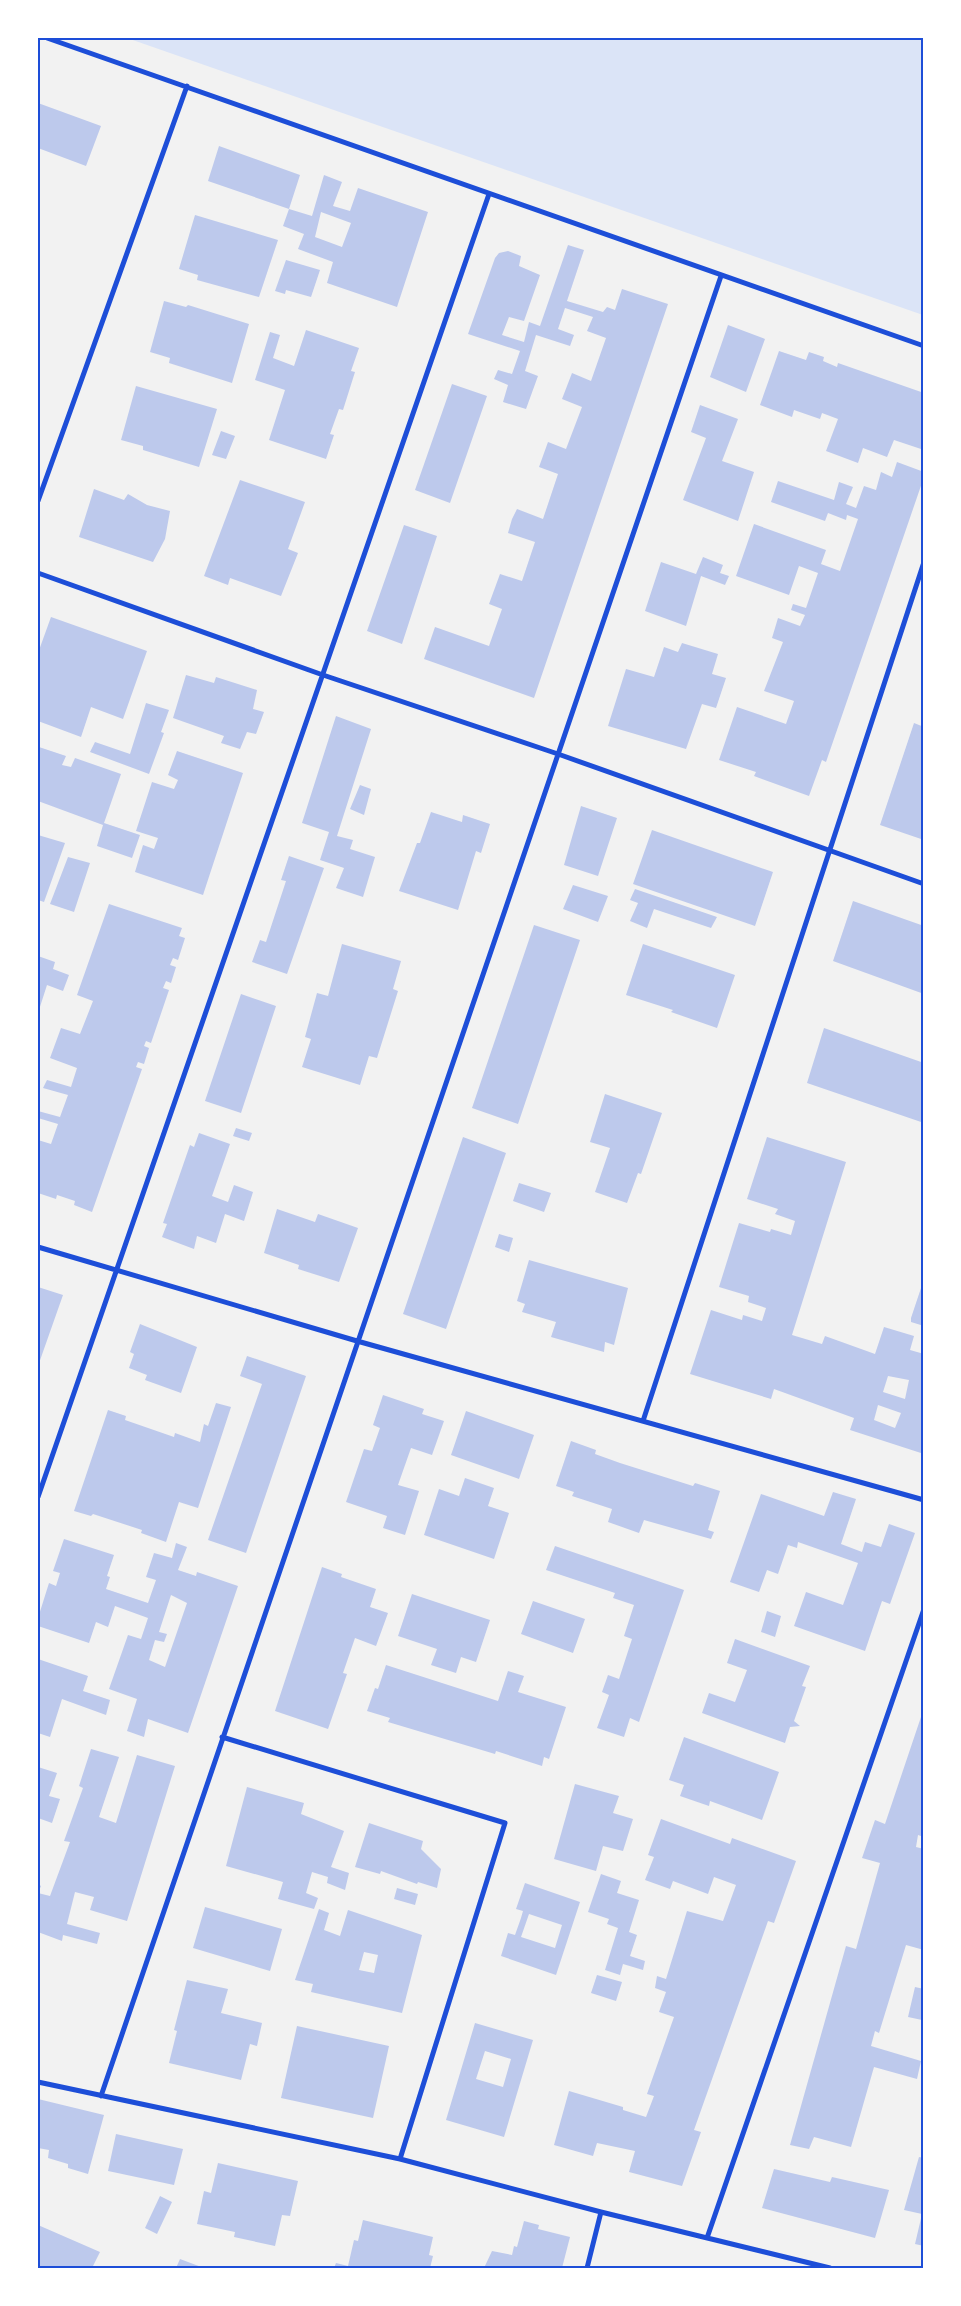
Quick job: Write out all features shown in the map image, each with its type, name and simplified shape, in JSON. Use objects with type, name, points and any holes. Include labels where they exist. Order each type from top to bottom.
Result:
[{"type":"street","points":[[47,38],[924,346]]},
{"type":"street","points":[[38,501],[187,86]]},
{"type":"street","points":[[38,1497],[489,194]]},
{"type":"street","points":[[101,2096],[721,276]]},
{"type":"street","points":[[643,1421],[828,850],[924,562]]},
{"type":"street","points":[[38,573],[323,675],[558,754],[924,884]]},
{"type":"street","points":[[38,1248],[357,1341],[924,1500]]},
{"type":"street","points":[[707,2238],[924,1609]]},
{"type":"street","points":[[222,1737],[505,1823],[400,2159]]},
{"type":"street","points":[[38,2082],[400,2159],[601,2212],[830,2268]]},
{"type":"street","points":[[587,2268],[601,2212]]},
{"type":"shaded area","points":[[127,38],[923,38],[923,315]]},
{"type":"building","points":[[38,103],[101,126],[86,166],[38,148]]},
{"type":"building","points":[[219,146],[300,175],[289,209],[208,181]]},
{"type":"building","points":[[324,175],[342,182],[333,206],[350,211],[358,188],[428,212],[397,307],[327,283],[333,262],[298,249],[304,234],[283,226],[289,209],[312,216]],"holes":[[[321,212],[351,223],[342,247],[315,237]]]},
{"type":"building","points":[[195,215],[278,240],[259,297],[197,280],[198,275],[179,269]]},
{"type":"building","points":[[568,245],[584,250],[567,301],[603,312],[607,307],[615,310],[622,289],[668,304],[534,698],[424,659],[435,627],[489,646],[502,609],[489,604],[500,574],[522,581],[535,542],[508,533],[512,519],[517,509],[543,519],[558,474],[539,467],[548,442],[566,449],[582,407],[562,399],[572,373],[591,381],[606,338],[587,331],[593,317],[565,308],[558,329],[574,335],[570,346],[536,335],[525,371],[538,376],[526,409],[503,402],[508,385],[494,379],[498,370],[512,374],[520,351],[468,334],[495,258],[499,253],[508,251],[521,256],[519,266],[540,275],[524,321],[509,317],[502,335],[524,342],[529,322],[540,326]]},
{"type":"building","points":[[286,260],[320,270],[311,297],[286,290],[285,294],[275,291]]},
{"type":"building","points":[[164,301],[186,307],[188,305],[249,324],[232,383],[169,363],[170,358],[150,352]]},
{"type":"building","points":[[728,325],[765,339],[746,392],[710,377]]},
{"type":"building","points":[[306,330],[359,348],[351,371],[355,372],[343,410],[339,409],[330,434],[334,435],[326,459],[269,440],[285,390],[255,380],[270,332],[280,335],[273,358],[294,366]]},
{"type":"building","points":[[779,351],[806,360],[809,352],[824,357],[823,361],[837,367],[838,363],[924,393],[924,450],[894,440],[887,457],[863,448],[858,463],[826,451],[838,419],[822,413],[820,419],[794,410],[792,417],[760,405]]},
{"type":"building","points":[[452,384],[487,396],[450,503],[415,490]]},
{"type":"building","points":[[136,386],[217,409],[199,467],[143,450],[143,446],[121,440]]},
{"type":"building","points":[[700,405],[738,419],[722,461],[754,472],[738,521],[683,500],[706,438],[691,432]]},
{"type":"building","points":[[221,431],[235,436],[226,459],[212,455]]},
{"type":"building","points":[[897,462],[924,472],[924,477],[826,762],[822,760],[809,796],[754,776],[756,772],[719,760],[737,707],[786,724],[794,701],[764,691],[783,642],[772,638],[778,618],[800,626],[805,615],[791,610],[793,604],[806,608],[818,573],[799,566],[789,595],[736,576],[754,524],[826,550],[821,564],[840,571],[858,519],[847,515],[846,520],[828,513],[825,521],[771,502],[778,481],[834,500],[839,482],[853,487],[846,504],[856,508],[864,486],[876,490],[881,472],[892,477]]},
{"type":"building","points":[[240,480],[305,502],[288,549],[298,553],[281,596],[230,578],[228,585],[204,576]]},
{"type":"building","points":[[94,489],[124,500],[128,494],[147,505],[170,511],[165,539],[153,562],[79,537]]},
{"type":"building","points":[[404,525],[437,536],[402,644],[367,631]]},
{"type":"building","points":[[703,557],[723,565],[720,573],[729,576],[725,585],[701,576],[686,626],[645,611],[661,562],[696,574]]},
{"type":"building","points":[[51,617],[147,651],[123,719],[91,707],[81,737],[38,721],[38,653]]},
{"type":"building","points":[[682,643],[718,654],[712,674],[726,678],[716,708],[702,704],[686,749],[608,726],[626,669],[654,677],[664,647],[678,652]]},
{"type":"building","points":[[186,675],[214,683],[216,677],[257,690],[253,709],[264,712],[256,734],[247,732],[240,749],[221,743],[224,736],[173,718]]},
{"type":"building","points":[[146,703],[169,710],[161,732],[164,733],[149,774],[90,752],[95,742],[130,754]]},
{"type":"building","points":[[336,716],[371,729],[337,836],[353,840],[350,849],[375,857],[363,897],[336,888],[344,868],[320,860],[329,832],[302,823]]},
{"type":"building","points":[[914,723],[924,727],[924,840],[880,825]]},
{"type":"building","points":[[39,747],[66,756],[62,765],[71,767],[75,758],[121,774],[104,823],[140,835],[132,858],[97,846],[103,825],[38,801]]},
{"type":"building","points":[[177,751],[243,773],[203,895],[135,872],[143,845],[154,849],[158,838],[136,831],[152,782],[174,789],[178,780],[168,775]]},
{"type":"building","points":[[360,785],[371,789],[364,815],[350,809]]},
{"type":"building","points":[[581,806],[617,818],[598,876],[564,865]]},
{"type":"building","points":[[431,812],[462,822],[463,815],[490,824],[481,853],[476,851],[458,910],[399,891]]},
{"type":"building","points":[[652,830],[773,872],[755,926],[633,884]]},
{"type":"building","points":[[38,835],[65,843],[44,902],[38,900]]},
{"type":"building","points":[[289,856],[324,868],[287,974],[252,962],[260,940],[266,942],[286,881],[281,880]]},
{"type":"building","points":[[68,857],[90,863],[74,912],[50,904]]},
{"type":"building","points":[[573,885],[608,896],[598,922],[563,909]]},
{"type":"building","points":[[635,889],[717,917],[711,928],[654,909],[647,928],[630,921],[638,903],[630,900]]},
{"type":"building","points":[[853,901],[924,926],[924,994],[833,961]]},
{"type":"building","points":[[109,904],[182,928],[179,936],[185,938],[178,960],[173,958],[170,965],[176,967],[171,983],[166,981],[163,988],[169,990],[151,1043],[146,1041],[144,1046],[149,1048],[144,1064],[138,1062],[136,1067],[142,1069],[92,1212],[74,1205],[75,1201],[57,1195],[56,1199],[38,1193],[38,1140],[51,1144],[58,1124],[38,1118],[38,1111],[60,1117],[68,1095],[43,1088],[47,1080],[71,1087],[77,1068],[50,1058],[61,1028],[80,1034],[93,1001],[77,995]]},
{"type":"building","points":[[534,925],[580,940],[518,1124],[472,1108]]},
{"type":"building","points":[[342,944],[401,961],[393,989],[398,991],[377,1058],[369,1056],[360,1085],[302,1067],[311,1039],[305,1037],[317,993],[328,996]]},
{"type":"building","points":[[643,944],[735,975],[717,1028],[671,1012],[673,1010],[626,995]]},
{"type":"building","points":[[38,956],[55,962],[53,969],[69,975],[63,991],[47,985],[38,1013]]},
{"type":"building","points":[[241,994],[276,1006],[241,1113],[205,1101]]},
{"type":"building","points":[[824,1028],[924,1063],[924,1123],[807,1083]]},
{"type":"building","points":[[605,1094],[662,1113],[641,1174],[638,1173],[627,1203],[595,1192],[610,1148],[590,1142]]},
{"type":"building","points":[[236,1128],[252,1133],[249,1141],[233,1136]]},
{"type":"building","points":[[199,1133],[230,1144],[212,1196],[228,1202],[234,1185],[253,1192],[244,1221],[225,1214],[216,1243],[197,1236],[194,1249],[162,1237],[167,1224],[163,1223],[190,1145],[194,1147]]},
{"type":"building","points":[[463,1137],[506,1153],[446,1329],[403,1314]]},
{"type":"building","points":[[767,1137],[846,1162],[792,1335],[822,1344],[825,1336],[875,1354],[884,1327],[914,1336],[910,1350],[924,1354],[924,1454],[850,1430],[854,1418],[774,1389],[771,1399],[690,1374],[711,1310],[742,1320],[743,1315],[762,1321],[766,1308],[748,1302],[749,1296],[719,1287],[739,1223],[770,1232],[771,1229],[791,1235],[795,1221],[775,1214],[778,1209],[747,1199]],"holes":[[[888,1376],[909,1380],[905,1399],[883,1392]],[[878,1405],[901,1413],[895,1428],[874,1420]]]},
{"type":"building","points":[[519,1183],[551,1193],[544,1212],[513,1201]]},
{"type":"building","points":[[277,1209],[315,1222],[318,1214],[358,1228],[339,1282],[298,1269],[299,1265],[264,1253]]},
{"type":"building","points":[[499,1234],[513,1238],[509,1252],[495,1247]]},
{"type":"building","points":[[529,1260],[628,1288],[614,1345],[605,1342],[604,1352],[551,1337],[556,1322],[522,1312],[525,1304],[517,1301]]},
{"type":"building","points":[[924,1282],[924,1326],[911,1322]]},
{"type":"building","points":[[38,1287],[63,1295],[38,1366]]},
{"type":"building","points":[[140,1324],[197,1347],[181,1393],[145,1380],[147,1375],[129,1368],[134,1354],[130,1352]]},
{"type":"building","points":[[247,1356],[306,1376],[246,1553],[208,1540],[262,1384],[240,1376]]},
{"type":"building","points":[[383,1395],[424,1409],[422,1414],[444,1421],[432,1455],[411,1448],[398,1485],[419,1491],[405,1535],[383,1528],[387,1516],[346,1502],[364,1449],[372,1451],[380,1428],[373,1425]]},
{"type":"building","points":[[216,1403],[231,1407],[198,1508],[179,1502],[166,1542],[141,1533],[142,1530],[93,1514],[91,1516],[74,1511],[108,1410],[126,1416],[125,1420],[174,1437],[175,1433],[200,1442],[204,1424],[208,1426]]},
{"type":"building","points":[[466,1411],[534,1435],[519,1479],[451,1455]]},
{"type":"building","points":[[571,1441],[596,1450],[595,1454],[620,1463],[693,1486],[695,1483],[720,1491],[708,1530],[714,1532],[711,1539],[644,1520],[639,1533],[608,1522],[612,1509],[572,1496],[574,1492],[556,1486]]},
{"type":"building","points":[[465,1478],[494,1488],[488,1506],[509,1513],[494,1559],[424,1535],[439,1489],[459,1496]]},
{"type":"building","points":[[833,1492],[856,1499],[841,1544],[862,1552],[865,1542],[881,1547],[889,1524],[915,1533],[890,1604],[882,1601],[865,1651],[794,1626],[806,1592],[843,1605],[858,1563],[798,1542],[797,1548],[788,1545],[778,1574],[767,1570],[759,1592],[730,1582],[761,1494],[824,1516]]},
{"type":"building","points":[[64,1539],[114,1555],[107,1576],[110,1577],[106,1589],[148,1603],[156,1580],[146,1577],[154,1553],[172,1558],[176,1543],[187,1547],[178,1570],[196,1576],[197,1572],[238,1586],[188,1733],[148,1719],[144,1737],[127,1731],[137,1699],[109,1689],[128,1635],[141,1639],[148,1618],[115,1606],[108,1627],[96,1622],[89,1643],[38,1626],[38,1618],[49,1583],[56,1586],[60,1573],[53,1571]],"holes":[[[171,1595],[187,1603],[165,1667],[149,1660],[155,1640],[164,1642],[167,1634],[159,1632]]]},
{"type":"building","points":[[555,1546],[684,1590],[639,1722],[630,1718],[624,1737],[597,1728],[609,1695],[602,1692],[608,1675],[619,1679],[632,1639],[624,1636],[634,1605],[613,1598],[615,1593],[546,1570]]},
{"type":"building","points":[[322,1567],[342,1574],[341,1577],[376,1589],[370,1607],[388,1613],[376,1646],[355,1638],[343,1673],[347,1674],[328,1729],[275,1711]]},
{"type":"building","points":[[412,1594],[490,1620],[476,1662],[461,1657],[456,1673],[431,1665],[437,1649],[398,1636]]},
{"type":"building","points":[[533,1601],[585,1619],[573,1653],[521,1634]]},
{"type":"building","points":[[767,1611],[781,1616],[775,1637],[761,1632]]},
{"type":"building","points":[[735,1639],[810,1666],[802,1686],[806,1687],[794,1721],[800,1726],[790,1727],[785,1743],[702,1713],[709,1693],[735,1702],[747,1670],[727,1663]]},
{"type":"building","points":[[38,1659],[88,1676],[83,1691],[110,1700],[106,1715],[62,1699],[50,1737],[38,1733]]},
{"type":"building","points":[[386,1665],[498,1701],[508,1671],[524,1676],[518,1692],[566,1707],[549,1759],[544,1757],[542,1766],[496,1751],[495,1754],[388,1722],[390,1718],[367,1711],[375,1688],[378,1689]]},
{"type":"building","points":[[923,1711],[924,1830],[921,1836],[918,1835],[916,1847],[924,1849],[924,1950],[906,1945],[879,2033],[875,2031],[871,2046],[921,2061],[917,2079],[874,2067],[851,2147],[814,2137],[809,2149],[790,2145],[846,1946],[856,1949],[880,1863],[862,1858],[875,1820],[885,1824]]},
{"type":"building","points":[[684,1737],[779,1772],[762,1820],[710,1801],[709,1806],[680,1796],[684,1785],[669,1780]]},
{"type":"building","points":[[91,1749],[119,1757],[99,1817],[116,1823],[137,1755],[175,1766],[127,1921],[90,1910],[94,1897],[75,1892],[67,1924],[100,1933],[97,1944],[63,1935],[62,1941],[38,1932],[38,1893],[50,1896],[70,1842],[64,1841],[83,1788],[79,1786]]},
{"type":"building","points":[[38,1767],[57,1773],[49,1796],[60,1799],[52,1823],[38,1818]]},
{"type":"building","points":[[575,1784],[619,1796],[613,1813],[633,1819],[623,1851],[603,1846],[596,1871],[554,1859]]},
{"type":"building","points":[[247,1787],[304,1803],[301,1814],[344,1831],[331,1867],[349,1873],[345,1890],[327,1883],[328,1877],[312,1872],[306,1893],[318,1898],[314,1909],[278,1899],[283,1882],[226,1866]]},
{"type":"building","points":[[661,1819],[730,1844],[732,1838],[796,1861],[774,1923],[768,1921],[694,2130],[701,2132],[682,2186],[629,2172],[635,2151],[597,2143],[593,2156],[554,2145],[569,2091],[623,2107],[623,2110],[646,2117],[654,2096],[647,2094],[674,2017],[659,2012],[666,1992],[655,1988],[657,1976],[666,1979],[687,1911],[723,1921],[736,1885],[714,1877],[708,1894],[673,1881],[670,1889],[645,1880],[654,1857],[648,1855]]},
{"type":"building","points":[[369,1823],[423,1841],[421,1849],[441,1869],[437,1888],[418,1882],[417,1884],[381,1871],[380,1874],[355,1867]]},
{"type":"building","points":[[601,1874],[621,1881],[617,1893],[639,1900],[629,1932],[637,1935],[630,1956],[645,1961],[643,1970],[623,1964],[620,1975],[605,1970],[618,1928],[607,1924],[609,1919],[588,1912]]},
{"type":"building","points":[[525,1883],[580,1902],[556,1975],[501,1956],[508,1933],[515,1935],[521,1918],[523,1911],[516,1909]],"holes":[[[529,1914],[562,1925],[555,1948],[521,1937]]]},
{"type":"building","points":[[397,1888],[418,1894],[415,1905],[394,1899]]},
{"type":"building","points":[[205,1907],[282,1929],[270,1971],[193,1948]]},
{"type":"building","points":[[319,1909],[329,1913],[324,1930],[340,1936],[348,1910],[422,1935],[402,2013],[311,1992],[313,1984],[295,1980]],"holes":[[[364,1952],[378,1955],[374,1973],[359,1970]]]},
{"type":"building","points":[[597,1975],[622,1982],[616,2001],[591,1993]]},
{"type":"building","points":[[187,1980],[228,1989],[221,2013],[262,2023],[257,2046],[250,2044],[241,2080],[169,2063],[177,2031],[174,2030]]},
{"type":"building","points":[[915,1987],[924,1989],[922,2020],[908,2017]]},
{"type":"building","points":[[475,2023],[533,2040],[504,2137],[446,2120]],"holes":[[[485,2051],[511,2059],[503,2087],[476,2079]]]},
{"type":"building","points":[[297,2026],[389,2046],[373,2118],[281,2098]]},
{"type":"building","points":[[38,2099],[104,2115],[88,2174],[68,2168],[68,2164],[48,2158],[49,2150],[38,2148]]},
{"type":"building","points":[[116,2134],[183,2149],[174,2185],[108,2171]]},
{"type":"building","points":[[919,2157],[924,2158],[924,2246],[915,2244],[922,2214],[904,2210]]},
{"type":"building","points":[[218,2163],[298,2181],[290,2216],[282,2215],[275,2246],[234,2237],[235,2232],[197,2224],[204,2191],[211,2193]]},
{"type":"building","points":[[774,2169],[830,2182],[832,2177],[889,2190],[875,2238],[762,2208]]},
{"type":"building","points":[[160,2196],[172,2202],[157,2234],[145,2228]]},
{"type":"building","points":[[363,2220],[433,2237],[429,2255],[433,2256],[430,2268],[334,2268],[336,2263],[348,2266],[354,2240],[358,2241]]},
{"type":"building","points":[[524,2221],[539,2225],[538,2229],[570,2237],[562,2268],[484,2268],[492,2251],[512,2255],[514,2246],[517,2247]]},
{"type":"building","points":[[38,2225],[100,2252],[92,2268],[38,2268]]},
{"type":"building","points":[[180,2259],[204,2268],[176,2268]]}]
